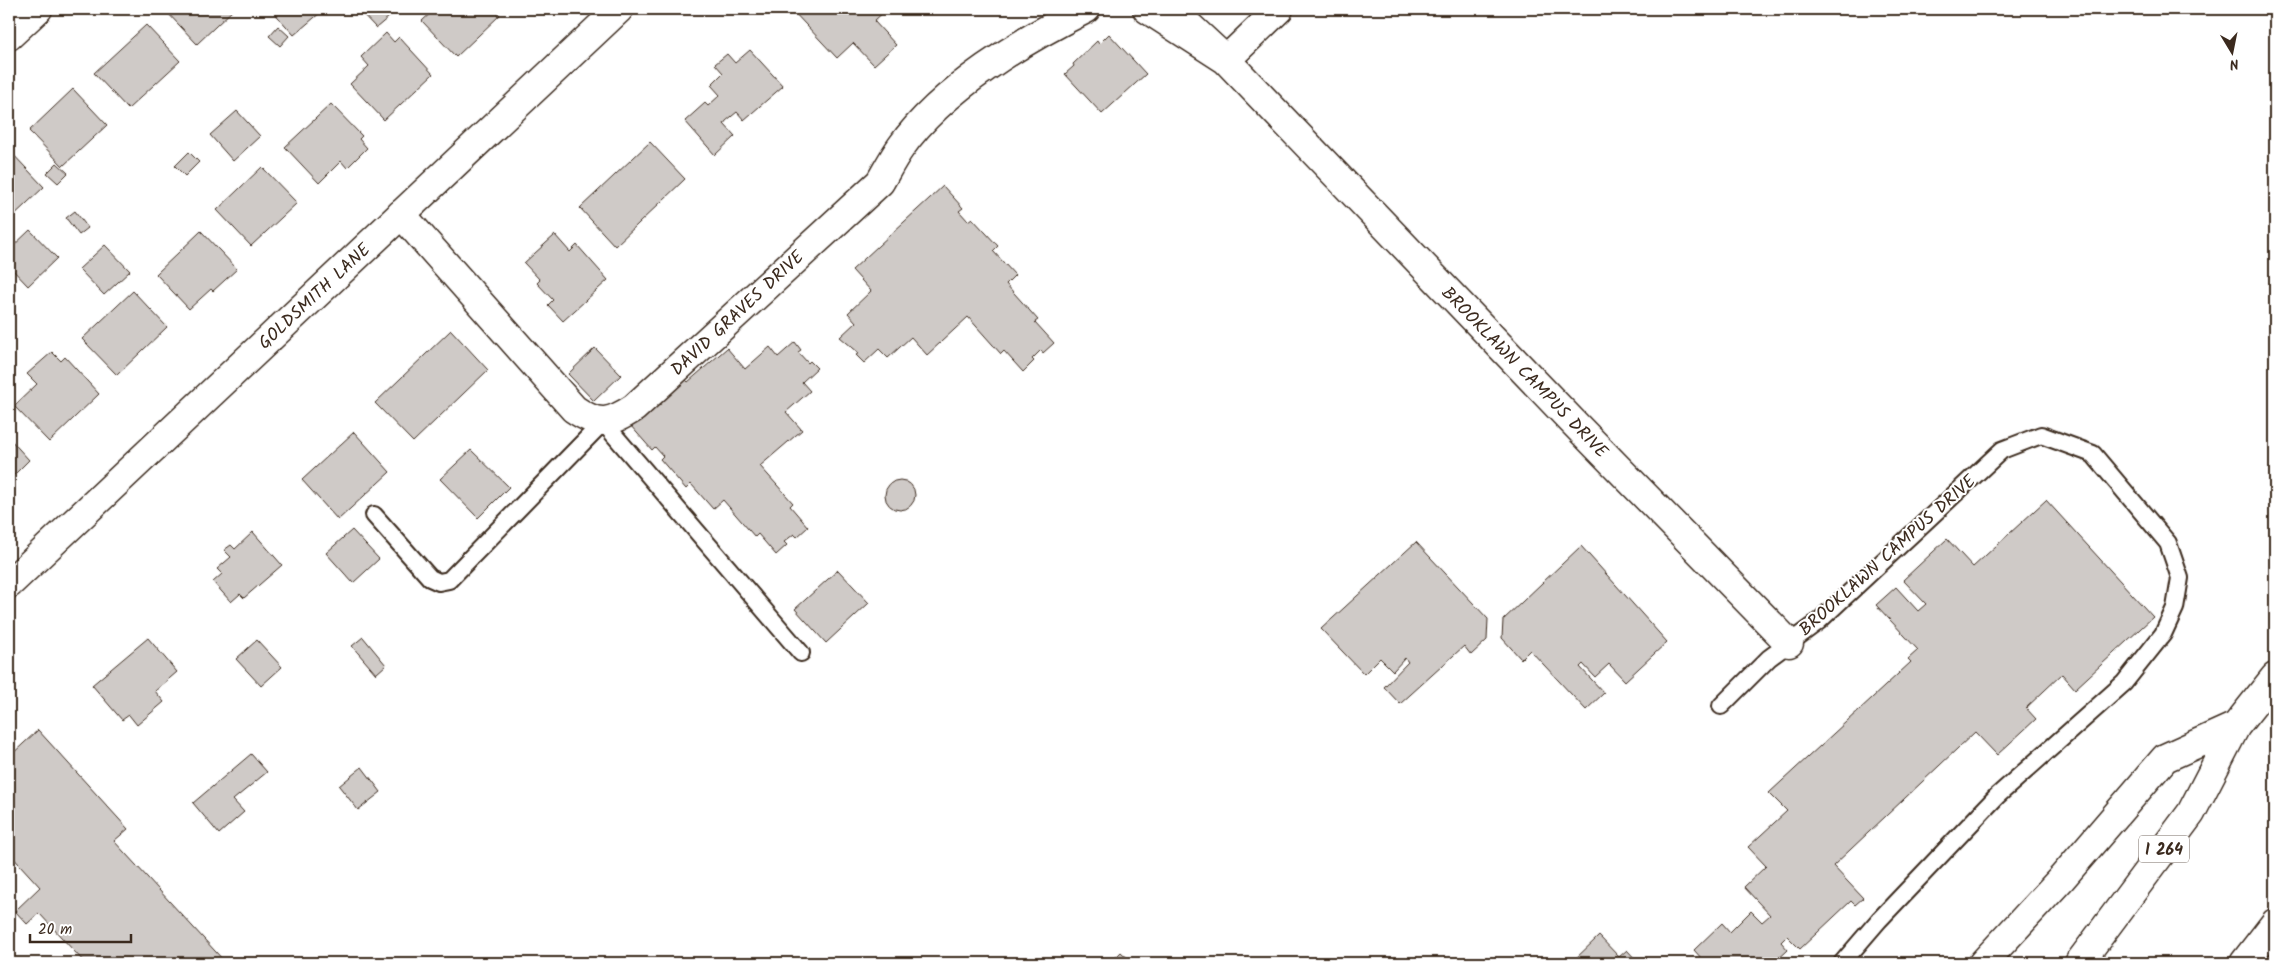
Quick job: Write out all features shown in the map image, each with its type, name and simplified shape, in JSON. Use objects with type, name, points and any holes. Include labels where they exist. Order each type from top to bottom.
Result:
[{"type":"main road","points":[[9,36],[38,9]]},
{"type":"main road","name":"GOLDSMITH LANE","points":[[9,584],[619,9]]},
{"type":"main road","name":"DAVID GRAVES DRIVE","points":[[603,422],[618,418],[634,408],[880,182],[902,146],[934,110],[988,66],[1086,9]]},
{"type":"main road","points":[[1147,9],[1226,60],[1279,9]]},
{"type":"main road","name":"BROOKLAWN CAMPUS DRIVE","points":[[1171,9],[1226,60],[1578,428],[1789,643]]},
{"type":"main road","points":[[401,214],[574,409],[589,419],[603,422]]},
{"type":"main road","name":"I 264","points":[[2079,963],[2190,813],[2236,726],[2275,677]]},
{"type":"main road","points":[[1983,963],[2062,878],[2164,758],[2236,726]]},
{"type":"main road","points":[[2244,963],[2275,923]]},
{"type":"lane","points":[[374,515],[430,578],[439,582],[449,580],[603,422],[801,653]]},
{"type":"lane","name":"BROOKLAWN CAMPUS DRIVE","points":[[1789,643],[1819,621],[2002,450],[2041,435],[2093,454],[2168,543],[2180,578],[2175,608],[2163,634],[2124,684],[1997,796],[1879,920],[1842,963]]},
{"type":"lane","points":[[1721,706],[1769,658],[1789,643]]},
{"type":"building","points":[[164,9],[234,9],[197,44]]},
{"type":"building","points":[[271,9],[318,9],[321,12],[294,35]]},
{"type":"building","points":[[358,9],[394,9],[396,11],[376,28]]},
{"type":"building","points":[[435,9],[494,9],[500,15],[456,57],[422,21]]},
{"type":"building","points":[[791,9],[887,9],[874,21],[896,45],[874,65],[853,43],[837,58]]},
{"type":"building","points":[[146,25],[180,61],[128,109],[94,73]]},
{"type":"building","points":[[278,26],[289,36],[280,46],[269,36]]},
{"type":"building","points":[[386,33],[394,42],[399,37],[433,74],[384,120],[350,84],[369,66],[361,57]]},
{"type":"building","points":[[1109,34],[1146,74],[1102,114],[1065,74],[1097,41],[1099,44]]},
{"type":"building","points":[[750,50],[783,86],[744,120],[737,112],[726,121],[724,124],[735,136],[715,155],[685,121],[705,103],[708,106],[720,95],[711,85],[723,73],[715,64],[727,54],[735,63]]},
{"type":"building","points":[[73,89],[107,125],[63,166],[29,131]]},
{"type":"building","points":[[331,104],[362,136],[359,139],[367,148],[347,168],[341,161],[319,183],[285,147]]},
{"type":"building","points":[[237,111],[260,136],[233,161],[210,135]]},
{"type":"building","points":[[650,142],[685,179],[615,246],[580,208]]},
{"type":"building","points":[[9,150],[44,187],[9,220]]},
{"type":"building","points":[[189,152],[199,162],[185,176],[175,166]]},
{"type":"building","points":[[57,163],[68,173],[58,183],[47,173]]},
{"type":"building","points":[[262,167],[297,203],[251,246],[217,210]]},
{"type":"building","points":[[943,186],[963,208],[959,211],[968,221],[972,218],[998,246],[993,251],[1015,275],[1006,284],[1038,320],[1035,322],[1054,343],[1043,353],[1041,350],[1032,359],[1034,361],[1023,372],[1004,351],[1001,354],[968,317],[927,355],[911,337],[888,358],[879,349],[864,363],[856,355],[859,353],[840,337],[856,322],[848,313],[871,291],[852,270]]},
{"type":"building","points":[[75,211],[88,228],[79,235],[66,218]]},
{"type":"building","points":[[30,230],[57,258],[28,286],[9,266],[9,250]]},
{"type":"building","points":[[201,231],[237,269],[213,291],[211,289],[189,309],[156,274]]},
{"type":"building","points":[[555,235],[570,252],[577,245],[608,280],[563,321],[548,305],[553,300],[537,283],[540,280],[524,263]]},
{"type":"building","points":[[105,245],[130,271],[104,295],[79,269]]},
{"type":"building","points":[[133,291],[167,327],[117,375],[82,339]]},
{"type":"building","points":[[451,330],[488,370],[413,442],[375,403]]},
{"type":"building","points":[[795,342],[801,350],[798,352],[808,363],[810,361],[817,368],[802,382],[810,391],[786,412],[802,430],[760,466],[793,503],[790,506],[808,527],[797,537],[794,534],[784,542],[787,545],[776,555],[758,534],[755,537],[723,500],[713,509],[691,484],[686,489],[660,459],[663,456],[655,447],[652,450],[630,425],[684,378],[688,382],[727,348],[745,369],[770,347],[778,357]]},
{"type":"building","points":[[595,348],[621,375],[594,401],[568,374]]},
{"type":"building","points":[[52,352],[61,361],[65,357],[99,394],[49,442],[14,406],[37,384],[27,374]]},
{"type":"building","points":[[354,432],[390,472],[338,520],[302,480]]},
{"type":"building","points":[[9,438],[29,460],[9,480]]},
{"type":"building","points":[[471,450],[509,487],[478,518],[440,479]]},
{"type":"building","points":[[900,480],[911,484],[915,495],[911,506],[900,510],[889,506],[885,495],[889,484]]},
{"type":"building","points":[[2046,500],[2153,617],[2075,689],[2062,674],[2026,708],[2036,719],[1997,755],[1975,732],[1833,866],[1863,898],[1855,905],[1851,901],[1800,949],[1787,936],[1781,942],[1788,950],[1774,963],[1697,963],[1702,959],[1694,950],[1722,923],[1730,932],[1751,911],[1762,922],[1770,915],[1744,887],[1766,866],[1748,847],[1787,811],[1769,793],[1911,662],[1908,659],[1918,650],[1876,605],[1896,587],[1918,611],[1926,604],[1903,580],[1947,539],[1973,567]]},
{"type":"building","points":[[352,530],[379,559],[353,583],[326,553]]},
{"type":"building","points":[[253,532],[282,565],[244,598],[240,594],[231,602],[213,582],[222,574],[217,569],[231,557],[224,550],[231,545],[235,549]]},
{"type":"building","points":[[1416,542],[1488,619],[1487,640],[1471,655],[1464,646],[1400,704],[1384,687],[1408,662],[1405,658],[1393,671],[1380,658],[1364,674],[1321,629]]},
{"type":"building","points":[[1581,546],[1667,642],[1625,681],[1609,664],[1595,677],[1583,664],[1580,667],[1604,693],[1586,710],[1530,650],[1521,659],[1502,638],[1503,620]]},
{"type":"building","points":[[838,570],[869,603],[826,643],[795,609]]},
{"type":"building","points":[[363,637],[386,665],[376,674],[352,646]]},
{"type":"building","points":[[148,638],[177,672],[155,691],[164,702],[137,725],[129,715],[122,720],[92,685]]},
{"type":"building","points":[[257,640],[282,667],[261,686],[236,659]]},
{"type":"building","points":[[38,730],[128,829],[114,841],[226,963],[85,963],[39,913],[27,924],[15,911],[40,887],[9,853],[9,757]]},
{"type":"building","points":[[251,754],[267,772],[233,800],[244,812],[219,834],[193,803]]},
{"type":"building","points":[[362,767],[381,792],[358,810],[339,786]]},
{"type":"building","points":[[1599,936],[1619,957],[1627,950],[1639,963],[1571,963]]},
{"type":"building","points":[[1121,952],[1133,963],[1110,963]]}]
